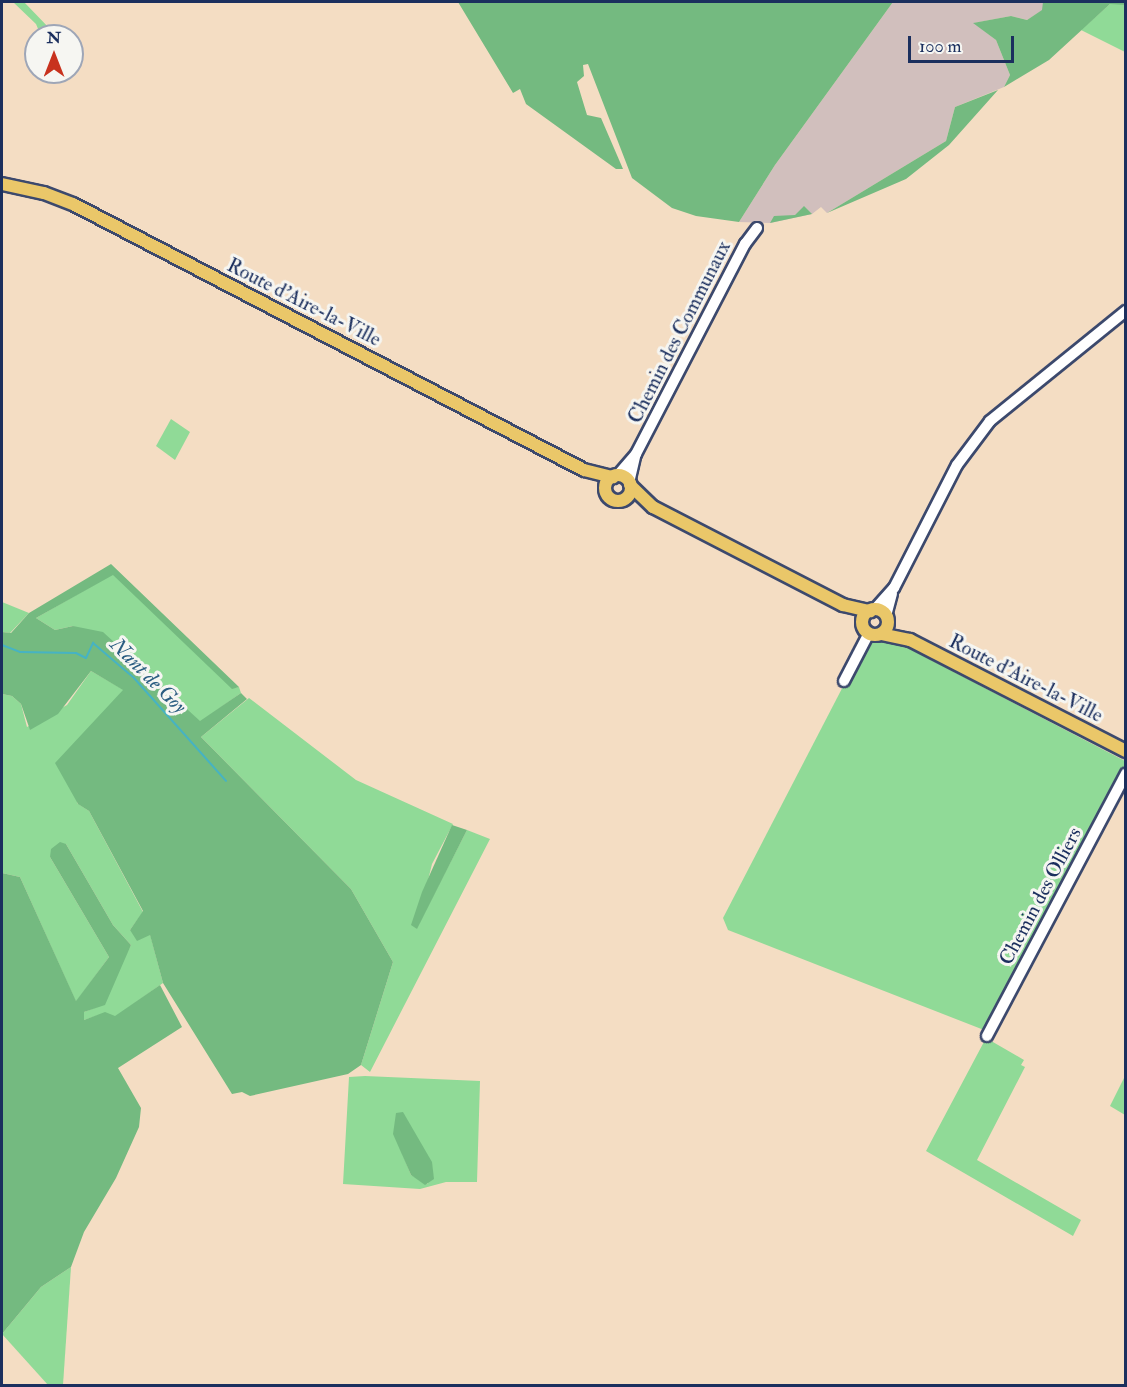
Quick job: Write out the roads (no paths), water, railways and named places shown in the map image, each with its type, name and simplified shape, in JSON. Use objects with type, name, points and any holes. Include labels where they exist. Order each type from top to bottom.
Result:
[{"type":"main road","name":"Route d'Aire-la-Ville","points":[[2,184],[44,193],[86,211],[584,470],[615,476]]},
{"type":"main road","name":"Route d'Aire-la-Ville","points":[[584,470],[606,492]]},
{"type":"main road","points":[[653,507],[630,484],[615,476],[606,483],[606,492],[613,500],[653,507],[843,605],[871,631]]},
{"type":"main road","points":[[622,500],[629,494],[630,484]]},
{"type":"main road","points":[[843,605],[872,610],[871,631]]},
{"type":"main road","name":"Route d'Aire-la-Ville","points":[[872,610],[887,618],[910,640]]},
{"type":"main road","points":[[871,631],[887,618]]},
{"type":"main road","name":"Route d'Aire-la-Ville","points":[[871,631],[910,640],[1125,751]]},
{"type":"street","name":"Chemin des Communaux","points":[[630,484],[636,454],[745,244],[757,228]]},
{"type":"street","points":[[887,618],[894,588],[957,465],[990,421],[1125,311]]},
{"type":"street","name":"Chemin des Communaux","points":[[615,476],[636,454]]},
{"type":"street","points":[[872,610],[894,588]]},
{"type":"street","points":[[844,681],[871,631]]},
{"type":"street","name":"Chemin des Olliers","points":[[987,1036],[1125,773]]},
{"type":"waterway","name":"Nant de Goy","points":[[2,645],[20,652],[76,653],[86,658],[93,643],[134,678],[226,781]]}]
